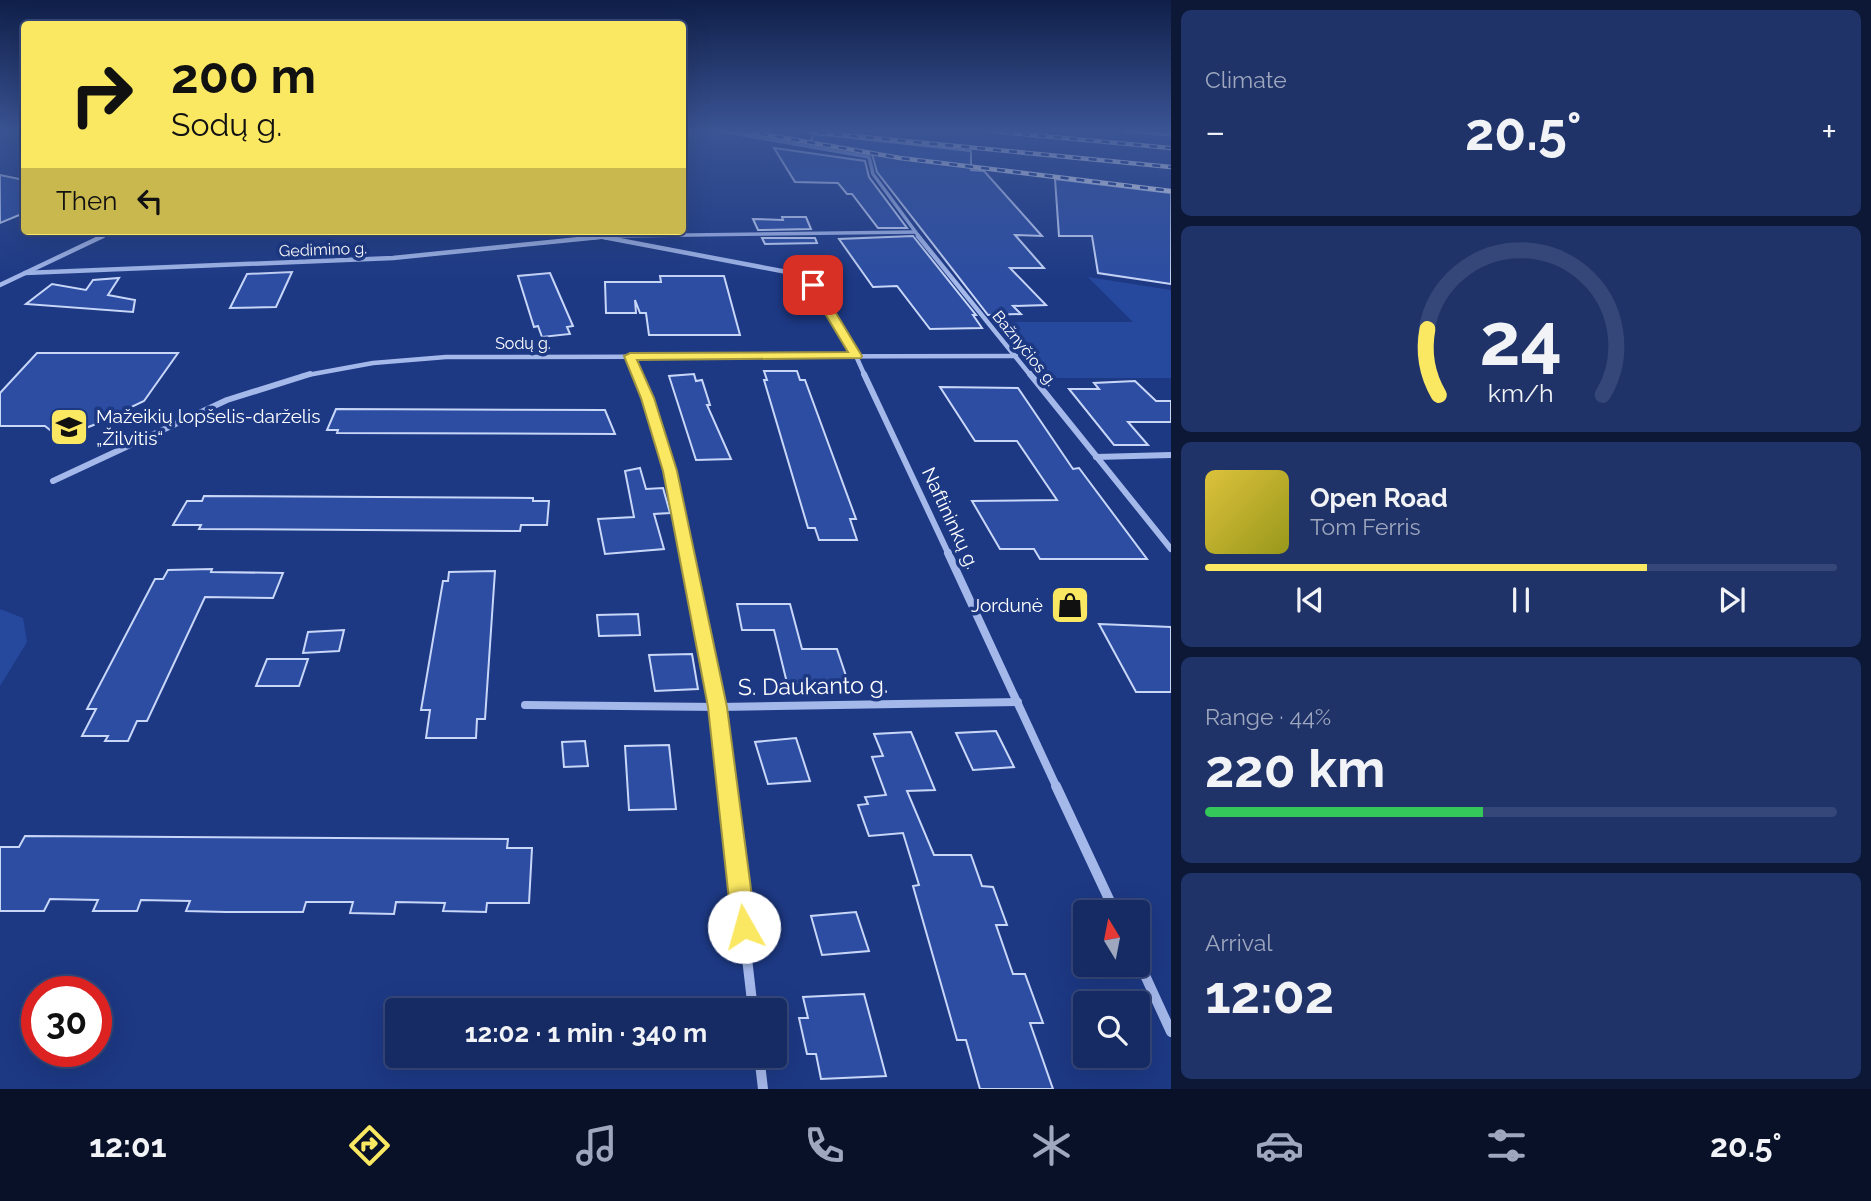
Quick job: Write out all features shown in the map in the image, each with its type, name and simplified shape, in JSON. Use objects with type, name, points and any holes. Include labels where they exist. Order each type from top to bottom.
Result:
[{"type":"street","name":"Bažnyčios g.","points":[[879,182],[915,232],[1171,549]]},
{"type":"street","name":"Gedimino g.","points":[[25,273],[393,258],[565,243],[603,237],[915,232]]},
{"type":"street","points":[[0,285],[105,235]]},
{"type":"street","points":[[593,235],[603,237]]},
{"type":"street","name":"Naftininkų g.","points":[[603,237],[787,272],[802,277],[822,295],[856,356],[1109,900]]},
{"type":"street","points":[[630,356],[648,398],[670,471],[718,707],[752,998]]},
{"type":"street","name":"Sodų g.","points":[[53,481],[219,403],[321,371],[446,357],[1016,356]]},
{"type":"street","points":[[1096,457],[1171,456]]},
{"type":"street","name":"S. Daukanto g.","points":[[525,705],[718,707],[1018,702]]},
{"type":"street","points":[[1146,977],[1171,1032]]},
{"type":"street","points":[[761,1068],[763,1089]]},
{"type":"shaded area","points":[[1088,277],[1171,290],[1171,378],[1045,378],[1000,322],[1133,322]]},
{"type":"shaded area","points":[[0,609],[23,618],[27,642],[0,686]]},
{"type":"building","points":[[0,182],[21,182],[21,214],[0,223]]},
{"type":"building","points":[[795,182],[873,182],[907,228],[878,228],[852,194],[847,194],[838,183]]},
{"type":"building","points":[[885,182],[994,182],[1042,236],[1015,235],[1044,268],[1010,268],[1046,305],[1013,306],[1021,314],[988,315]]},
{"type":"building","points":[[1055,182],[1078,182],[1171,193],[1171,284],[1098,273],[1092,236],[1059,236]]},
{"type":"building","points":[[782,217],[806,217],[811,229],[758,230],[753,219],[783,220]]},
{"type":"building","points":[[913,236],[976,315],[973,315],[982,328],[930,329],[897,286],[873,287],[839,239]]},
{"type":"building","points":[[762,238],[815,238],[817,243],[765,244]]},
{"type":"building","points":[[292,272],[276,307],[230,308],[247,274]]},
{"type":"building","points":[[550,273],[573,326],[567,327],[570,334],[542,337],[538,326],[534,327],[518,276]]},
{"type":"building","points":[[660,276],[724,276],[740,335],[649,335],[646,313],[640,313],[635,300],[636,313],[606,313],[605,282],[661,282]]},
{"type":"building","points":[[119,278],[108,295],[135,300],[133,312],[26,304],[52,284],[86,290],[93,280]]},
{"type":"building","points":[[37,353],[178,353],[144,401],[125,410],[127,412],[60,438],[45,426],[0,426],[0,393]]},
{"type":"building","points":[[764,371],[797,371],[800,380],[805,380],[856,519],[850,519],[857,540],[819,540],[815,528],[808,528],[764,380],[767,380]]},
{"type":"building","points":[[694,374],[696,381],[702,380],[710,405],[707,405],[731,459],[696,460],[669,376]]},
{"type":"building","points":[[1135,381],[1156,401],[1171,401],[1171,422],[1128,422],[1148,445],[1114,445],[1069,389],[1099,389],[1094,383]]},
{"type":"building","points":[[940,387],[1018,388],[1073,469],[1079,468],[1147,559],[1040,559],[1034,549],[1000,549],[972,501],[1057,500],[1017,441],[975,441]]},
{"type":"building","points":[[336,409],[605,410],[615,434],[337,433],[338,430],[327,430]]},
{"type":"building","points":[[640,468],[646,489],[663,488],[670,513],[654,514],[664,549],[605,554],[598,519],[634,517],[625,471]]},
{"type":"building","points":[[204,496],[533,498],[533,501],[549,501],[547,525],[521,525],[520,531],[199,529],[201,525],[173,525],[187,501],[202,501]]},
{"type":"building","points":[[212,569],[211,572],[283,573],[273,598],[205,597],[147,721],[137,721],[128,741],[105,741],[108,736],[82,736],[96,709],[87,709],[155,579],[163,579],[168,570]]},
{"type":"building","points":[[495,571],[485,719],[477,719],[476,738],[426,738],[430,710],[421,710],[443,581],[448,581],[449,572]]},
{"type":"building","points":[[737,604],[790,604],[802,649],[837,649],[848,682],[787,683],[774,630],[742,630]]},
{"type":"building","points":[[638,614],[640,635],[599,636],[597,615]]},
{"type":"building","points":[[1099,624],[1171,627],[1171,692],[1136,692]]},
{"type":"building","points":[[344,630],[339,651],[303,653],[308,632]]},
{"type":"building","points":[[692,654],[698,689],[655,691],[649,655]]},
{"type":"building","points":[[267,659],[308,659],[299,686],[256,686]]},
{"type":"building","points":[[996,731],[1014,767],[973,770],[956,733]]},
{"type":"building","points":[[911,732],[935,790],[907,791],[934,855],[971,855],[982,886],[993,887],[1007,925],[996,925],[1013,974],[1025,974],[1043,1023],[1030,1023],[1053,1089],[980,1089],[966,1040],[957,1040],[913,886],[919,885],[903,833],[869,836],[858,805],[868,804],[865,797],[886,795],[872,757],[883,756],[874,734]]},
{"type":"building","points":[[796,738],[810,781],[768,784],[755,742]]},
{"type":"building","points":[[585,741],[588,766],[564,767],[562,742]]},
{"type":"building","points":[[669,745],[676,809],[629,810],[625,746]]},
{"type":"building","points":[[25,836],[508,839],[507,848],[532,848],[529,903],[487,903],[486,912],[443,911],[445,903],[396,902],[394,914],[350,913],[353,902],[306,902],[303,912],[226,912],[186,911],[190,901],[141,900],[137,911],[93,911],[98,900],[50,899],[44,911],[0,911],[0,847],[19,847]]},
{"type":"building","points":[[856,912],[869,951],[822,955],[811,916]]},
{"type":"building","points":[[864,994],[886,1076],[821,1079],[816,1054],[807,1054],[799,1018],[808,1018],[803,997]]},
{"type":"railway","points":[[1096,182],[1171,191]]},
{"type":"place","name":"Mažeikių lopšelis-darželis „Žilvitis“","points":[[69,427]]},
{"type":"place","name":"Jordunė","points":[[1070,605]]},
{"type":"route","points":[[744,927],[718,707],[670,471],[648,398],[630,356],[856,356],[822,295],[813,285]]}]
